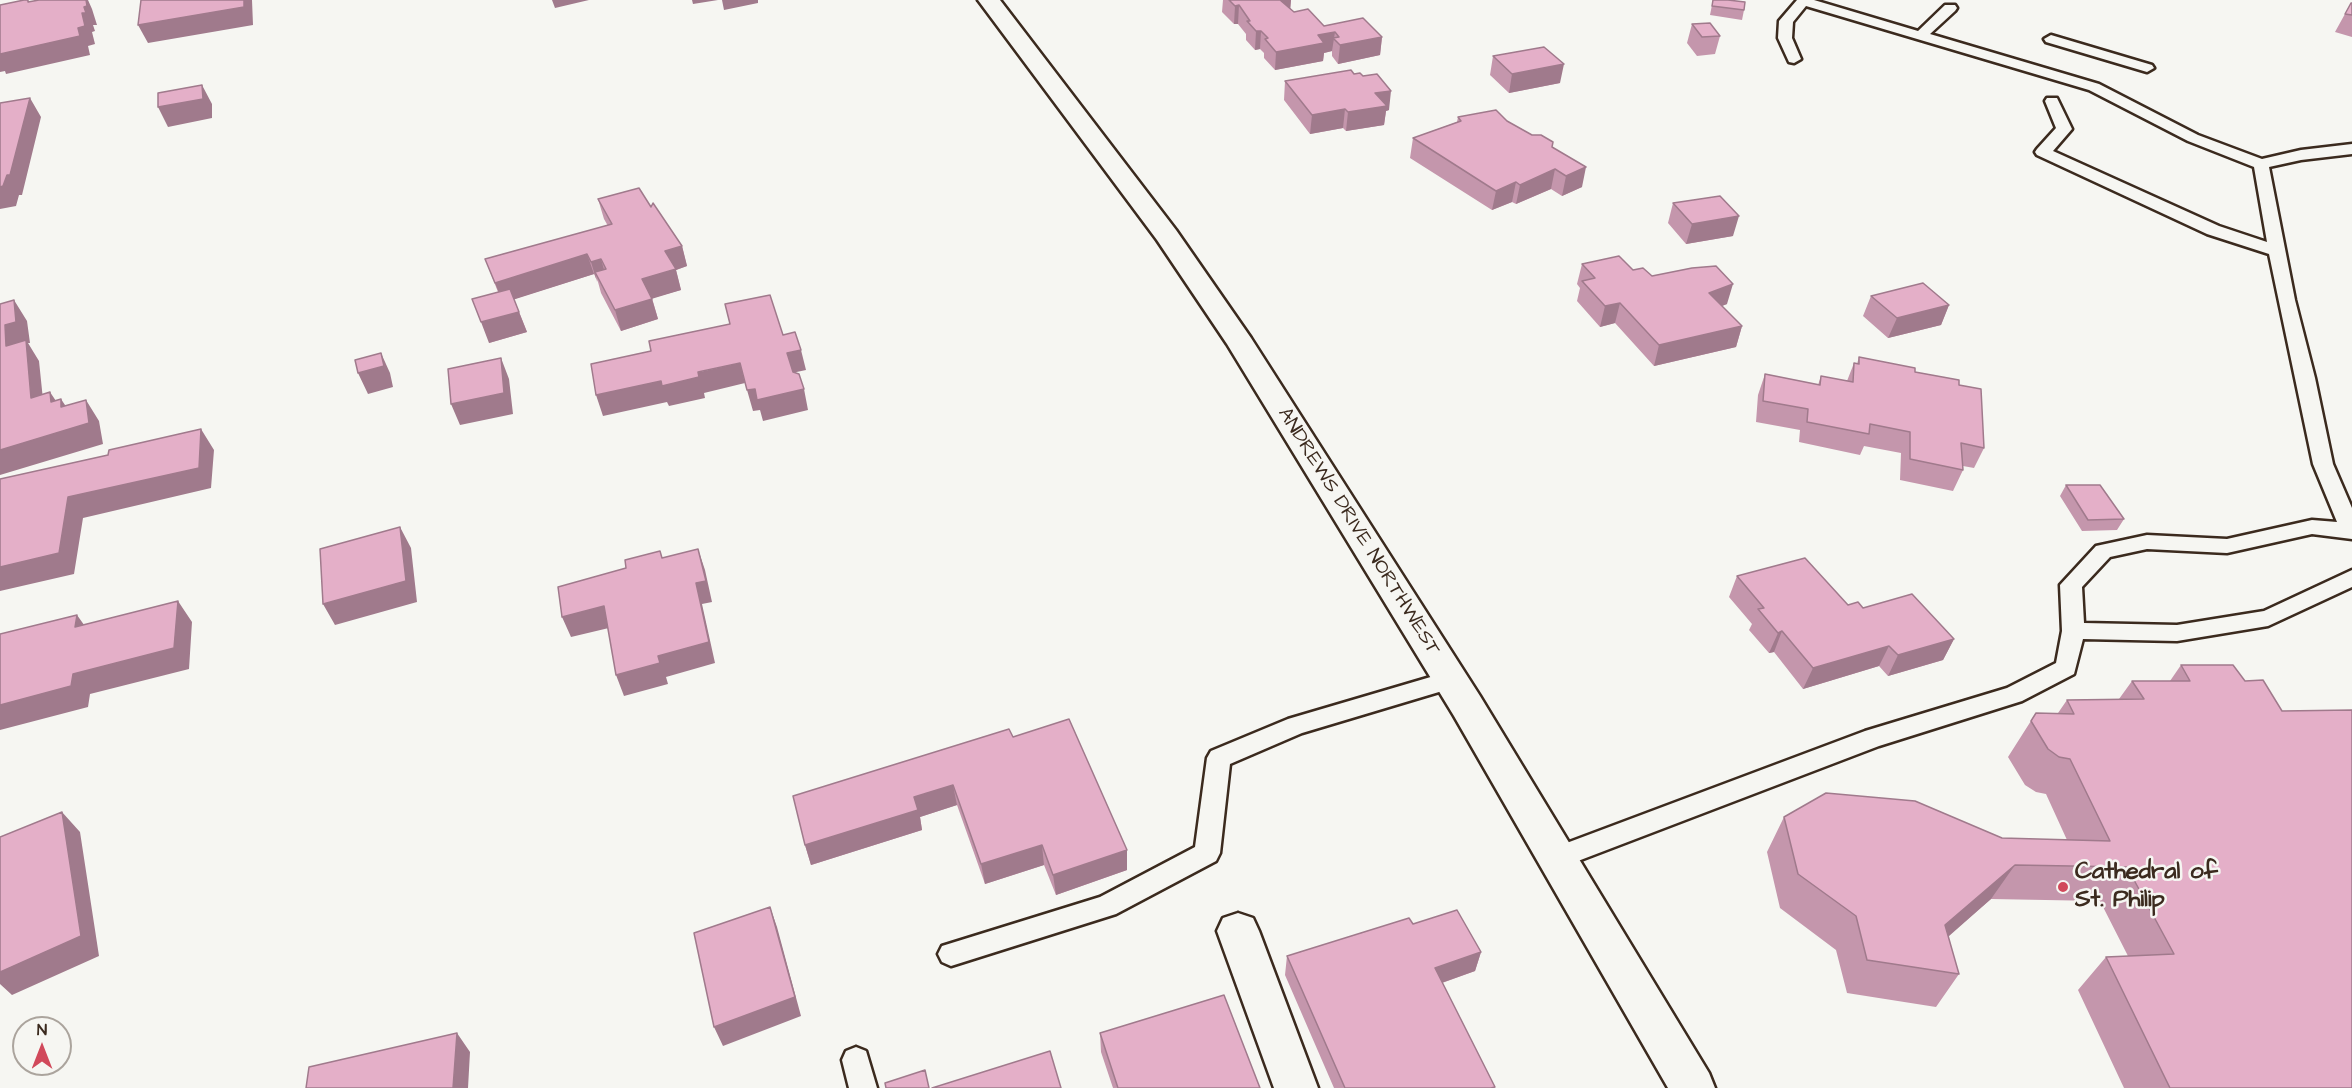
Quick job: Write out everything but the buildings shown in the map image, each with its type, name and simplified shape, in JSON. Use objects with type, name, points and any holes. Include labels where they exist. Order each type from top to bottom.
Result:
[{"type":"street","name":"ANDREWS DRIVE NORTHWEST","points":[[989,0],[1167,237],[1241,344],[1451,680],[1693,1088]]},
{"type":"street","points":[[1238,931],[1296,1088]]},
{"type":"lane","points":[[1794,59],[1785,38],[1786,21],[1803,1],[2094,87],[2193,138],[2261,164],[2301,155],[2352,149]]},
{"type":"lane","points":[[1920,36],[1950,8]]},
{"type":"lane","points":[[2051,39],[2147,68]]},
{"type":"lane","points":[[2052,101],[2064,129],[2043,152],[2213,230],[2278,251]]},
{"type":"lane","points":[[1557,858],[1873,738],[2014,694],[2066,668],[2073,631],[2071,585],[2103,551],[2147,542],[2227,546],[2312,527],[2352,531],[2323,464],[2306,378],[2286,300],[2261,164]]},
{"type":"lane","points":[[2073,631],[2177,633],[2268,618],[2352,578]]},
{"type":"lane","points":[[951,954],[1107,906],[1207,853],[1219,758],[1296,726],[1451,680]]},
{"type":"lane","points":[[856,1060],[863,1088]]},
{"type":"place","name":"Cathedral of St. Philip","points":[[2063,887]]}]
